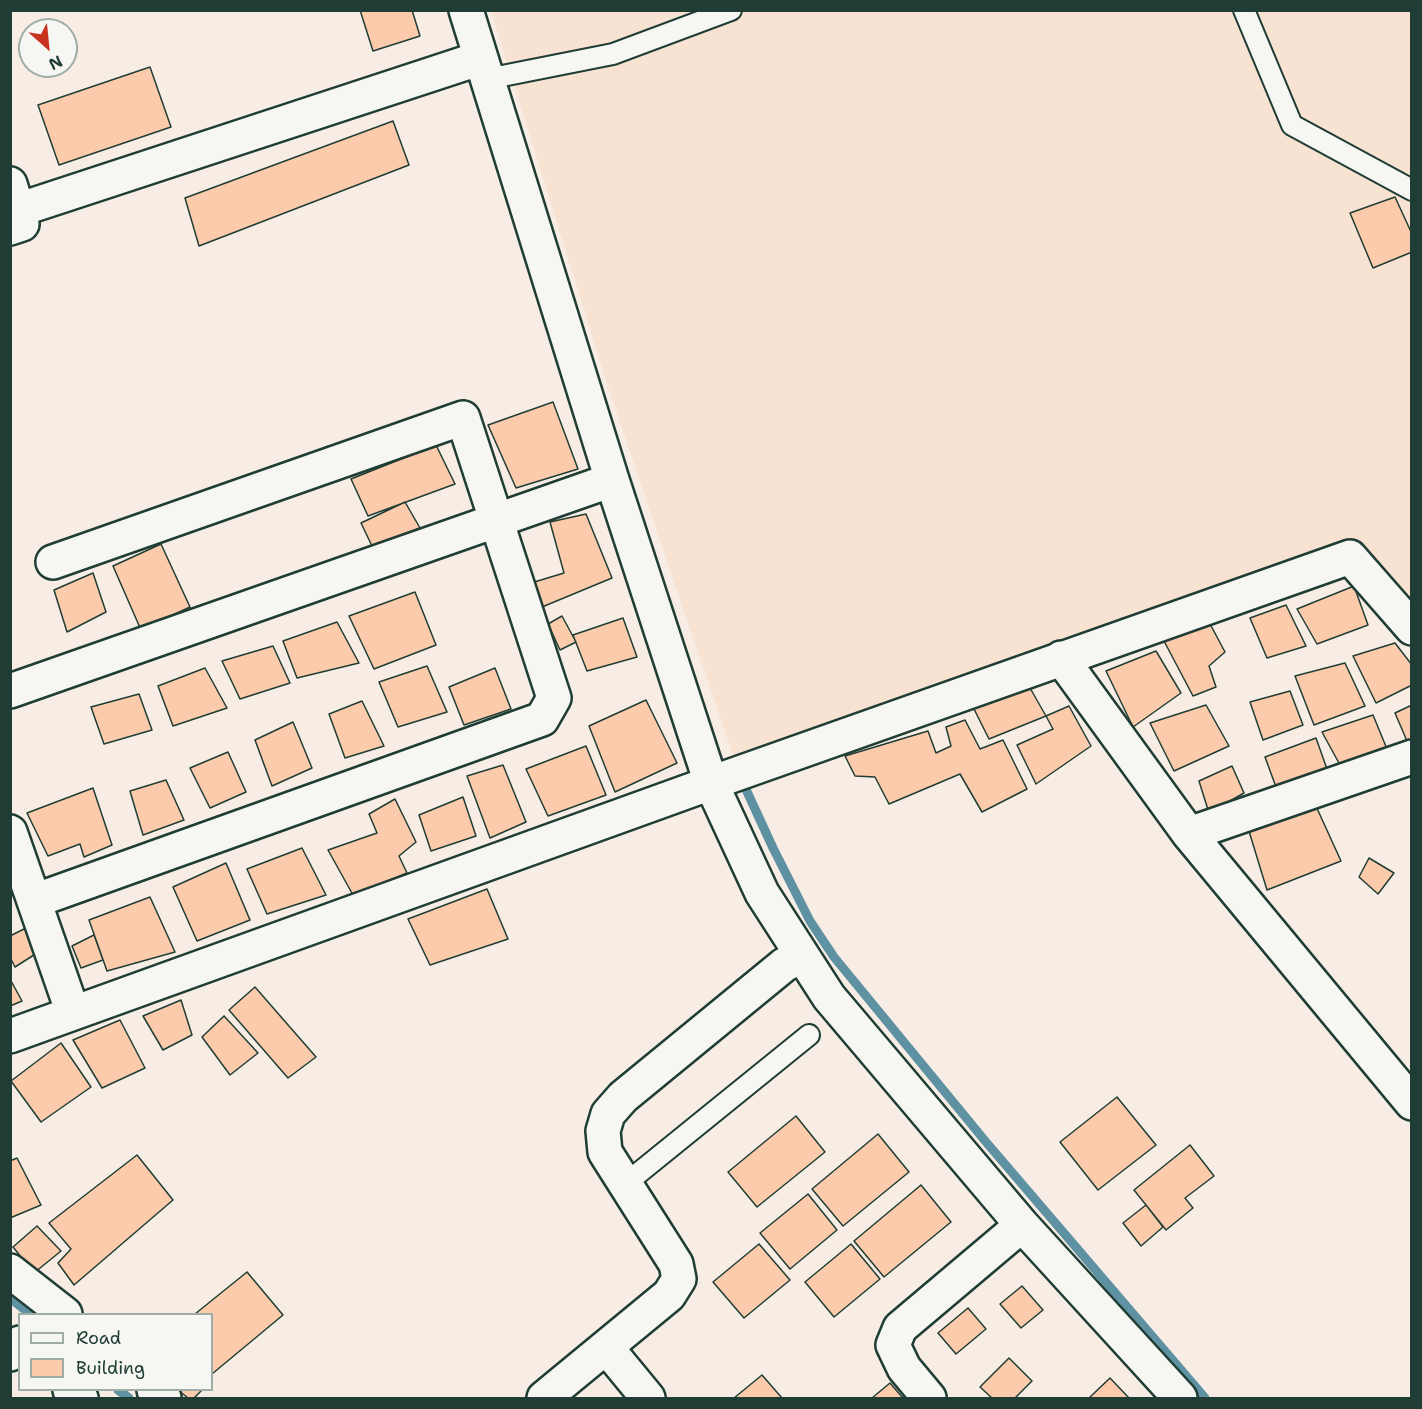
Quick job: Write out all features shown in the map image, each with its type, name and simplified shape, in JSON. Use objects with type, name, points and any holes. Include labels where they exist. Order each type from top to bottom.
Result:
[{"type":"street","points":[[466,10],[612,480],[711,783],[762,893],[829,997],[1022,1225],[1180,1398]]},
{"type":"street","points":[[13,207],[484,69]]},
{"type":"street","points":[[34,902],[542,719],[554,698],[463,418],[53,562]]},
{"type":"street","points":[[10,691],[612,480]]},
{"type":"street","points":[[10,1036],[711,783],[1350,557],[1412,628]]},
{"type":"street","points":[[1061,658],[1189,834],[1412,1103]]},
{"type":"street","points":[[1189,834],[1412,757]]},
{"type":"street","points":[[10,832],[73,1013]]},
{"type":"street","points":[[544,1398],[669,1295],[679,1279],[676,1264],[605,1152],[603,1131],[608,1114],[624,1097],[784,965],[802,955]]},
{"type":"street","points":[[929,1398],[904,1368],[893,1345],[900,1328],[1022,1225]]},
{"type":"street","points":[[10,1271],[54,1311]]},
{"type":"street","points":[[606,1347],[648,1398]]},
{"type":"lane","points":[[484,69],[613,54],[731,10]]},
{"type":"lane","points":[[1244,10],[1292,125],[1412,190]]},
{"type":"lane","points":[[625,1184],[809,1035]]},
{"type":"shaded area","points":[[491,11],[1411,11],[1411,606],[1357,546],[734,759],[606,381]]},
{"type":"building","points":[[360,10],[412,10],[420,36],[373,51]]},
{"type":"building","points":[[150,67],[171,127],[59,165],[38,105]]},
{"type":"building","points":[[393,121],[409,165],[199,246],[185,198]]},
{"type":"building","points":[[1395,197],[1412,234],[1412,252],[1373,268],[1350,213]]},
{"type":"building","points":[[553,402],[578,469],[516,488],[488,425]]},
{"type":"building","points":[[436,445],[455,484],[368,516],[351,479]]},
{"type":"building","points":[[405,502],[420,528],[372,546],[361,523]]},
{"type":"building","points":[[586,514],[612,578],[542,607],[531,583],[564,573],[550,522]]},
{"type":"building","points":[[161,544],[190,607],[141,630],[113,566]]},
{"type":"building","points":[[93,573],[106,612],[67,632],[54,590]]},
{"type":"building","points":[[1354,586],[1368,625],[1317,644],[1297,609]]},
{"type":"building","points":[[415,592],[436,645],[374,669],[349,616]]},
{"type":"building","points":[[1286,605],[1306,646],[1267,658],[1250,618]]},
{"type":"building","points":[[562,616],[576,642],[560,650],[548,624]]},
{"type":"building","points":[[623,618],[637,657],[587,671],[573,635]]},
{"type":"building","points":[[337,622],[359,663],[297,678],[283,641]]},
{"type":"building","points":[[1209,622],[1225,652],[1209,666],[1216,687],[1193,696],[1164,641]]},
{"type":"building","points":[[1395,643],[1412,665],[1412,685],[1376,703],[1353,656]]},
{"type":"building","points":[[273,646],[290,683],[240,699],[222,661]]},
{"type":"building","points":[[1156,651],[1181,693],[1133,727],[1106,671]]},
{"type":"building","points":[[1345,663],[1365,706],[1314,725],[1295,676]]},
{"type":"building","points":[[427,666],[447,712],[398,727],[379,682]]},
{"type":"building","points":[[205,668],[227,708],[173,726],[158,686]]},
{"type":"building","points":[[495,668],[511,709],[464,725],[449,687]]},
{"type":"building","points":[[1030,688],[1046,716],[989,739],[973,707]]},
{"type":"building","points":[[1290,691],[1303,725],[1263,740],[1250,702]]},
{"type":"building","points":[[139,694],[152,730],[104,744],[91,707]]},
{"type":"building","points":[[646,700],[677,763],[615,792],[589,726]]},
{"type":"building","points":[[362,701],[384,746],[345,758],[329,714]]},
{"type":"building","points":[[1206,705],[1229,746],[1174,771],[1150,723]]},
{"type":"building","points":[[1412,705],[1412,739],[1407,741],[1395,713]]},
{"type":"building","points":[[1069,706],[1091,746],[1036,784],[1017,745],[1053,729],[1046,716]]},
{"type":"building","points":[[1373,715],[1387,749],[1340,765],[1322,732]]},
{"type":"building","points":[[965,720],[980,749],[1003,740],[1027,789],[982,812],[960,774],[889,804],[875,777],[855,776],[845,756],[928,731],[936,753],[951,746],[946,727]]},
{"type":"building","points":[[293,722],[312,768],[272,786],[255,740]]},
{"type":"building","points":[[1316,738],[1327,769],[1276,787],[1265,757]]},
{"type":"building","points":[[586,746],[606,795],[548,816],[526,769]]},
{"type":"building","points":[[228,752],[246,792],[210,808],[190,768]]},
{"type":"building","points":[[503,765],[526,822],[490,838],[467,776]]},
{"type":"building","points":[[1232,766],[1244,793],[1209,813],[1199,781]]},
{"type":"building","points":[[166,780],[184,820],[143,835],[130,791]]},
{"type":"building","points":[[93,788],[112,845],[84,857],[80,844],[48,856],[27,813]]},
{"type":"building","points":[[463,797],[476,836],[431,851],[419,815]]},
{"type":"building","points":[[395,799],[416,842],[399,856],[407,873],[353,895],[328,850],[377,833],[369,814]]},
{"type":"building","points":[[1315,804],[1341,861],[1267,890],[1248,828]]},
{"type":"building","points":[[302,848],[326,895],[267,914],[247,869]]},
{"type":"building","points":[[1369,858],[1394,873],[1378,894],[1359,877]]},
{"type":"building","points":[[226,863],[250,920],[197,941],[173,887]]},
{"type":"building","points":[[487,889],[508,939],[430,965],[408,919]]},
{"type":"building","points":[[150,897],[175,952],[107,971],[89,920]]},
{"type":"building","points":[[26,928],[37,953],[15,967],[10,957],[10,936]]},
{"type":"building","points":[[94,935],[103,960],[81,968],[72,946]]},
{"type":"building","points":[[10,979],[22,1001],[10,1006]]},
{"type":"building","points":[[255,987],[316,1057],[288,1078],[229,1010]]},
{"type":"building","points":[[181,1000],[192,1035],[163,1050],[143,1016]]},
{"type":"building","points":[[224,1016],[258,1053],[230,1075],[202,1037]]},
{"type":"building","points":[[120,1020],[145,1068],[102,1088],[73,1040]]},
{"type":"building","points":[[61,1043],[91,1087],[41,1122],[11,1081]]},
{"type":"building","points":[[1117,1097],[1156,1145],[1098,1190],[1060,1142]]},
{"type":"building","points":[[796,1116],[825,1152],[757,1207],[728,1172]]},
{"type":"building","points":[[878,1134],[909,1172],[843,1226],[812,1189]]},
{"type":"building","points":[[1190,1145],[1214,1176],[1185,1198],[1193,1208],[1166,1230],[1134,1190]]},
{"type":"building","points":[[137,1155],[173,1200],[74,1285],[58,1263],[71,1249],[49,1223]]},
{"type":"building","points":[[17,1158],[41,1205],[10,1218],[10,1161]]},
{"type":"building","points":[[921,1185],[951,1222],[884,1277],[854,1241]]},
{"type":"building","points":[[808,1194],[837,1230],[790,1269],[760,1233]]},
{"type":"building","points":[[1146,1205],[1163,1227],[1141,1246],[1123,1223]]},
{"type":"building","points":[[37,1226],[61,1251],[34,1273],[13,1247]]},
{"type":"building","points":[[759,1244],[790,1280],[744,1318],[713,1282]]},
{"type":"building","points":[[851,1244],[880,1279],[834,1317],[805,1282]]},
{"type":"building","points":[[247,1272],[283,1315],[213,1373],[213,1313],[196,1313]]},
{"type":"building","points":[[1022,1286],[1043,1310],[1021,1328],[1000,1304]]},
{"type":"building","points":[[968,1308],[986,1329],[956,1354],[938,1333]]},
{"type":"building","points":[[1009,1358],[1032,1381],[1015,1398],[992,1398],[980,1387]]},
{"type":"building","points":[[762,1375],[782,1398],[734,1398]]},
{"type":"building","points":[[1110,1378],[1129,1398],[1089,1398]]},
{"type":"building","points":[[890,1383],[903,1398],[872,1398]]},
{"type":"building","points":[[179,1391],[201,1391],[194,1398],[188,1398]]},
{"type":"waterway","points":[[744,785],[810,921],[834,957],[986,1142],[1205,1398]]},
{"type":"waterway","points":[[10,1298],[29,1313]]},
{"type":"waterway","points":[[119,1391],[129,1398]]}]
